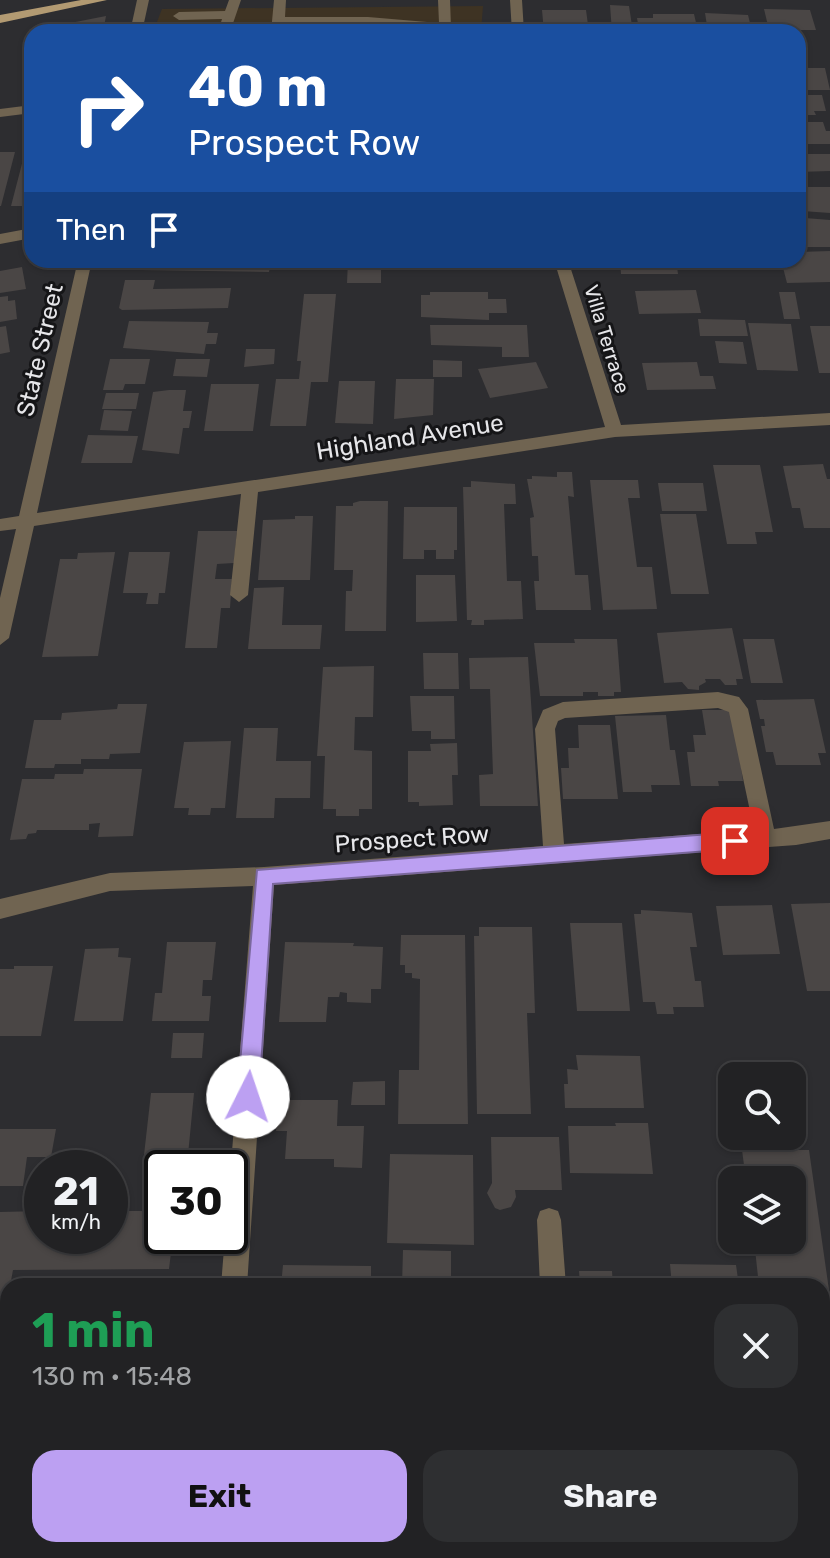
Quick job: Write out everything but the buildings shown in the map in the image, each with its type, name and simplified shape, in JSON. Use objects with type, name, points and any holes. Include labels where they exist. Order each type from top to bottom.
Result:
[{"type":"main road","points":[[0,19],[101,0]]},
{"type":"street","points":[[138,24],[143,0]]},
{"type":"street","points":[[227,24],[235,0]]},
{"type":"street","points":[[278,24],[280,0]]},
{"type":"street","points":[[444,0],[445,24]]},
{"type":"street","points":[[516,0],[518,24]]},
{"type":"street","points":[[179,16],[230,15]]},
{"type":"street","points":[[314,24],[368,21],[406,24]]},
{"type":"street","points":[[0,113],[24,110]]},
{"type":"street","points":[[0,239],[24,234]]},
{"type":"street","name":"State Street","points":[[0,638],[83,268]]},
{"type":"street","name":"Villa Terrace","points":[[564,268],[615,431]]},
{"type":"street","name":"Highland Avenue","points":[[0,525],[615,431],[814,417],[830,419]]},
{"type":"street","points":[[239,595],[250,486]]},
{"type":"street","points":[[554,854],[545,729],[550,716],[563,710],[718,700],[732,703],[738,709],[766,838]]},
{"type":"street","name":"Prospect Row","points":[[0,909],[110,882],[264,876],[766,838],[830,830]]},
{"type":"street","points":[[235,1278],[264,876]]},
{"type":"street","points":[[549,1220],[553,1278]]},
{"type":"shaded area","points":[[483,6],[482,24],[156,24],[162,9]]},
{"type":"route","points":[[248,1097],[264,876],[735,841]]}]
